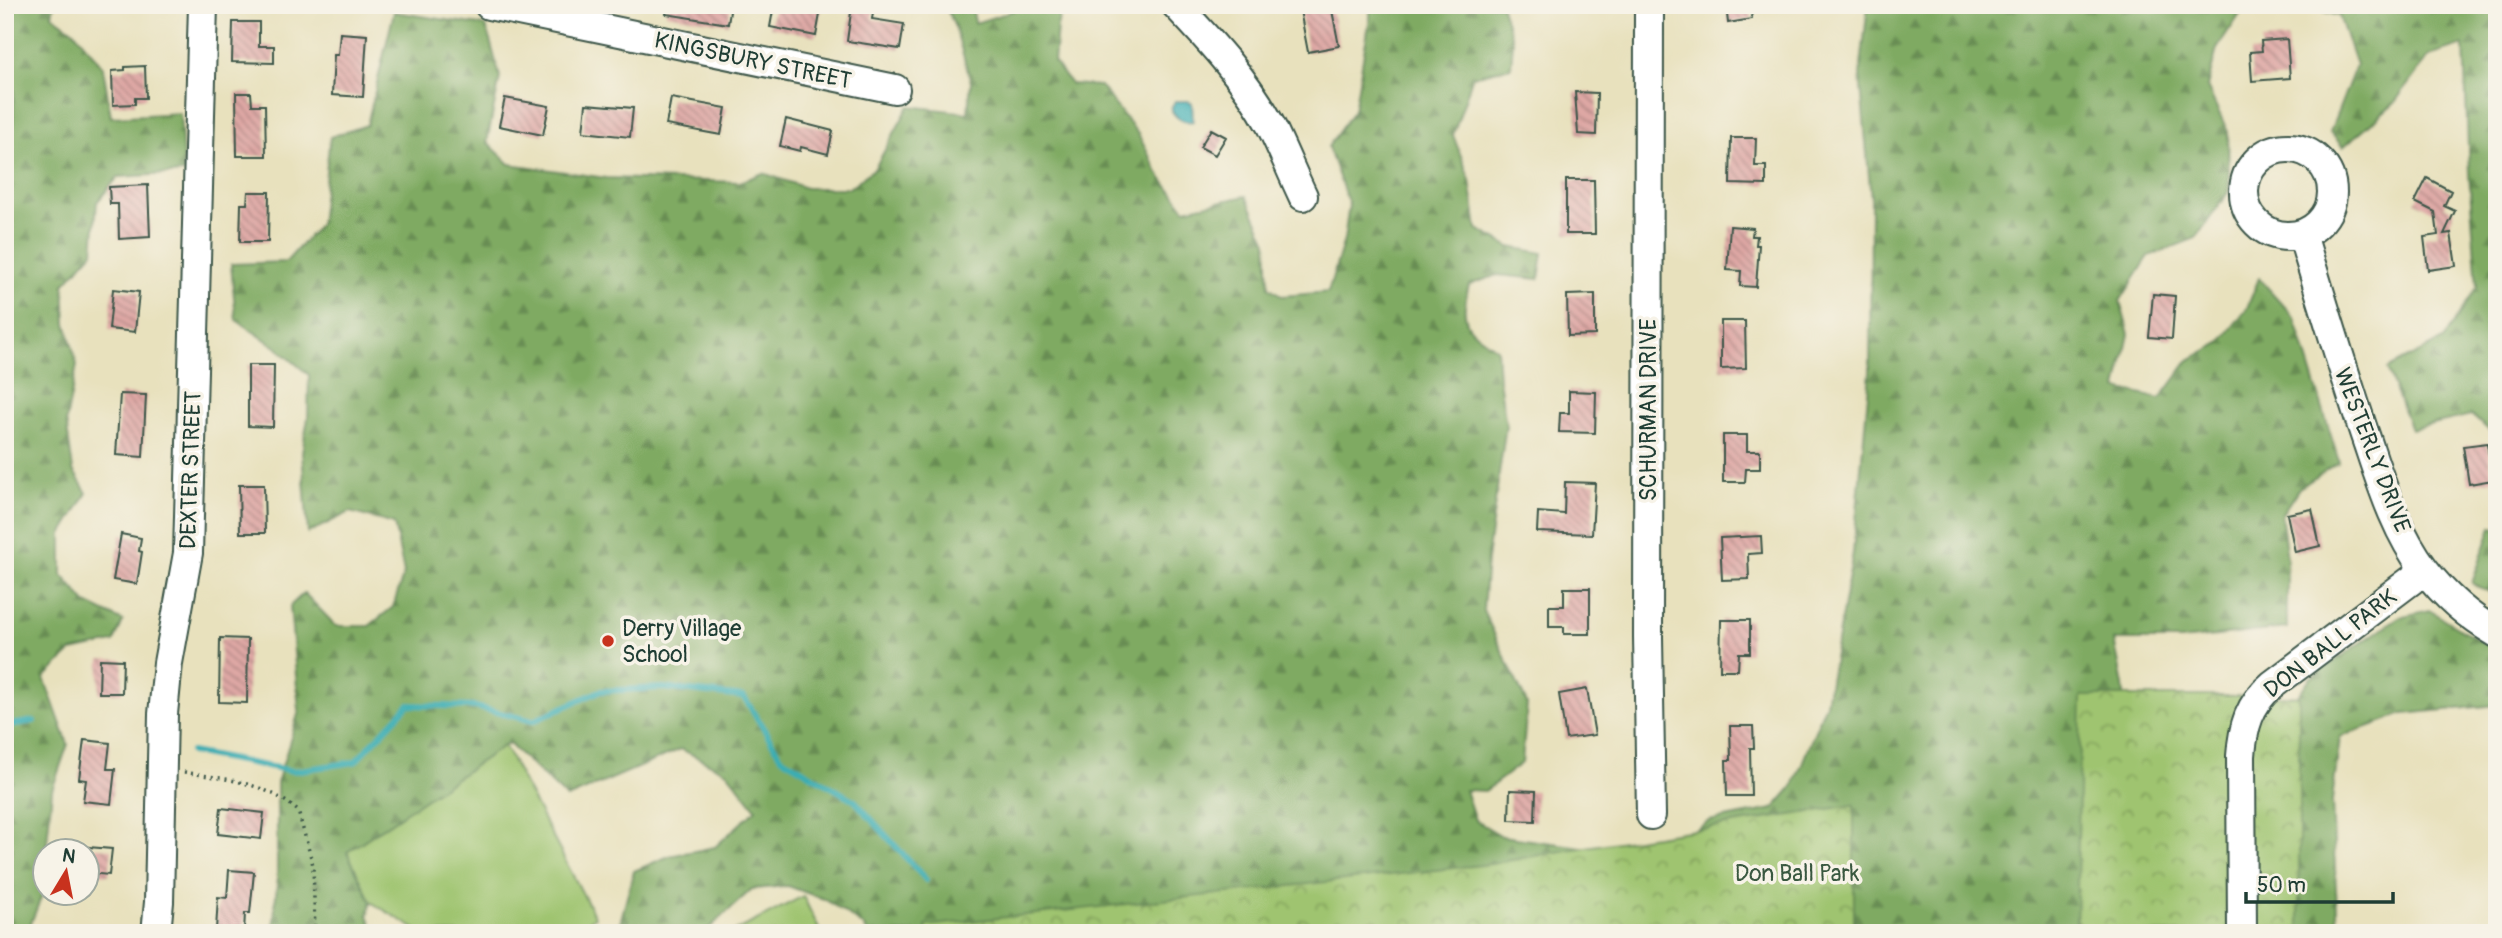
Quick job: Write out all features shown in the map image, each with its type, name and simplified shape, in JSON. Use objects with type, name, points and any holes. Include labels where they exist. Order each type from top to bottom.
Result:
[{"type":"street","name":"DEXTER STREET","points":[[156,933],[163,714],[168,663],[188,553],[203,5]]},
{"type":"street","name":"KINGSBURY STREET","points":[[489,5],[895,89]]},
{"type":"street","points":[[1177,5],[1247,88],[1271,127],[1303,195]]},
{"type":"street","name":"SCHURMAN DRIVE","points":[[1649,5],[1648,636],[1651,816]]},
{"type":"street","name":"WESTERLY DRIVE","points":[[2302,234],[2339,361],[2377,471],[2402,531],[2425,570],[2458,606],[2497,633]]},
{"type":"street","name":"DON BALL PARK","points":[[2242,933],[2241,756],[2244,726],[2248,716],[2261,695],[2272,685],[2425,570]]},
{"type":"path","points":[[163,768],[267,789],[298,811],[313,865],[315,933]]},
{"type":"green space","points":[[5,5],[54,5],[52,15],[74,31],[103,67],[111,117],[180,113],[184,173],[118,177],[97,202],[93,252],[64,284],[66,323],[77,365],[66,421],[73,470],[87,493],[62,534],[62,575],[86,603],[123,621],[114,642],[72,651],[44,678],[68,744],[52,790],[48,836],[32,836],[32,906],[38,906],[27,933],[5,933],[5,171],[11,162],[14,91],[5,59]]},
{"type":"green space","points":[[945,5],[972,5],[975,23],[1010,12],[1015,5],[1062,5],[1054,62],[1071,84],[1100,86],[1138,134],[1158,173],[1185,209],[1246,196],[1267,242],[1269,287],[1282,296],[1328,292],[1344,240],[1349,205],[1328,147],[1354,110],[1370,5],[1501,5],[1513,41],[1511,67],[1473,76],[1453,135],[1470,180],[1477,229],[1510,247],[1543,253],[1539,279],[1497,275],[1469,285],[1465,308],[1465,317],[1472,330],[1497,349],[1506,425],[1487,559],[1483,610],[1527,704],[1522,763],[1485,791],[1465,790],[1475,820],[1502,836],[1610,851],[1672,845],[1709,821],[1773,809],[1793,786],[1826,703],[1853,553],[1870,372],[1871,199],[1860,75],[1868,5],[2246,5],[2217,49],[2207,87],[2228,132],[2229,191],[2196,238],[2149,256],[2120,301],[2129,334],[2117,389],[2160,399],[2189,360],[2220,343],[2247,308],[2259,278],[2295,318],[2339,462],[2299,488],[2281,515],[2287,558],[2287,628],[2181,640],[2114,640],[2123,685],[2127,728],[2197,933],[868,933],[864,926],[826,900],[788,886],[752,889],[704,933],[605,933],[620,923],[634,871],[669,856],[715,847],[756,809],[727,772],[681,749],[567,798],[508,743],[347,852],[371,902],[368,915],[375,933],[273,933],[277,883],[277,783],[299,711],[290,606],[304,593],[336,626],[369,626],[393,607],[404,573],[394,524],[350,512],[308,533],[302,452],[308,418],[309,375],[276,347],[236,320],[231,264],[286,262],[320,224],[330,137],[367,125],[394,12],[486,26],[500,77],[487,142],[510,164],[606,178],[740,182],[763,173],[806,188],[849,188],[875,168],[909,106],[968,113],[971,82],[955,27]]},
{"type":"green space","points":[[2302,5],[2497,5],[2497,437],[2471,415],[2411,429],[2387,369],[2443,340],[2477,287],[2464,45],[2429,56],[2395,102],[2343,147],[2330,132],[2356,65],[2339,16]]},
{"type":"green space","points":[[2492,527],[2497,528],[2497,596],[2472,583]]},
{"type":"green space","points":[[2429,610],[2497,651],[2497,705],[2403,714],[2340,737],[2332,801],[2338,933],[2280,933],[2273,732],[2310,678],[2399,617]]},
{"type":"green space","points":[[2081,696],[2299,696],[2299,933],[2076,933]]},
{"type":"green space","points":[[504,745],[595,917],[570,933],[422,933],[371,902],[347,852]]},
{"type":"green space","name":"Don Ball Park","points":[[1854,805],[1854,933],[927,933],[926,926],[1491,864]]},
{"type":"green space","points":[[803,896],[821,933],[732,933]]},
{"type":"water","points":[[1175,101],[1192,103],[1193,121],[1183,121],[1175,115],[1171,109]]},
{"type":"building","points":[[667,5],[731,5],[728,24],[666,14]]},
{"type":"building","points":[[774,5],[803,5],[821,9],[816,36],[770,27]]},
{"type":"building","points":[[852,5],[874,5],[872,19],[904,24],[900,49],[847,41]]},
{"type":"building","points":[[1299,5],[1331,5],[1339,46],[1308,52]]},
{"type":"building","points":[[1726,5],[1750,5],[1752,19],[1728,23]]},
{"type":"building","points":[[233,22],[259,22],[259,46],[274,46],[274,63],[232,62]]},
{"type":"building","points":[[340,33],[367,35],[363,97],[332,95],[334,55],[338,55]]},
{"type":"building","points":[[2287,39],[2290,78],[2252,81],[2250,52],[2262,51],[2261,41]]},
{"type":"building","points":[[145,66],[146,98],[135,98],[135,104],[113,105],[112,71]]},
{"type":"building","points":[[1575,92],[1597,93],[1596,135],[1578,134]]},
{"type":"building","points":[[236,93],[251,93],[252,105],[265,105],[266,156],[237,156]]},
{"type":"building","points":[[505,98],[549,106],[543,135],[499,126]]},
{"type":"building","points":[[671,98],[726,108],[721,135],[666,125]]},
{"type":"building","points":[[586,104],[633,108],[630,137],[583,132]]},
{"type":"building","points":[[786,119],[833,131],[828,154],[801,147],[800,151],[780,146]]},
{"type":"building","points":[[1211,129],[1226,137],[1215,155],[1200,147]]},
{"type":"building","points":[[1731,138],[1756,138],[1755,166],[1766,166],[1766,185],[1730,184]]},
{"type":"building","points":[[2427,178],[2451,191],[2444,206],[2455,211],[2444,234],[2451,233],[2456,266],[2428,270],[2424,237],[2438,235],[2435,212],[2415,202]]},
{"type":"building","points":[[1566,180],[1594,180],[1595,234],[1566,234]]},
{"type":"building","points":[[148,185],[150,237],[119,239],[118,204],[110,204],[109,187]]},
{"type":"building","points":[[248,192],[269,192],[268,242],[240,242],[241,204],[247,204]]},
{"type":"building","points":[[1730,226],[1753,228],[1752,236],[1757,236],[1756,245],[1759,245],[1756,287],[1740,286],[1741,271],[1727,270]]},
{"type":"building","points":[[113,289],[139,292],[135,332],[109,329]]},
{"type":"building","points":[[1595,294],[1595,335],[1568,336],[1567,295]]},
{"type":"building","points":[[2153,294],[2175,296],[2172,339],[2149,337]]},
{"type":"building","points":[[1721,321],[1745,321],[1746,368],[1721,369]]},
{"type":"building","points":[[248,365],[274,365],[273,427],[248,426]]},
{"type":"building","points":[[1569,391],[1596,392],[1595,433],[1559,432],[1560,413],[1569,413]]},
{"type":"building","points":[[120,394],[146,395],[143,457],[116,455]]},
{"type":"building","points":[[1723,435],[1747,435],[1747,451],[1760,451],[1760,469],[1746,469],[1745,482],[1723,482]]},
{"type":"building","points":[[2487,443],[2493,480],[2469,484],[2463,446]]},
{"type":"building","points":[[1565,482],[1595,483],[1592,534],[1537,532],[1538,512],[1564,514]]},
{"type":"building","points":[[239,485],[264,485],[265,533],[240,533]]},
{"type":"building","points":[[2312,509],[2320,546],[2295,552],[2287,514]]},
{"type":"building","points":[[121,534],[141,538],[139,551],[142,552],[137,584],[113,580]]},
{"type":"building","points":[[1761,536],[1762,553],[1748,554],[1749,579],[1722,580],[1720,538]]},
{"type":"building","points":[[1564,588],[1590,588],[1590,634],[1564,634],[1564,627],[1549,627],[1549,606],[1564,606]]},
{"type":"building","points":[[1721,620],[1750,620],[1750,653],[1739,653],[1738,670],[1720,670]]},
{"type":"building","points":[[220,638],[248,639],[247,703],[219,702]]},
{"type":"building","points":[[100,659],[123,660],[122,693],[99,693]]},
{"type":"building","points":[[1587,689],[1595,735],[1566,739],[1559,694]]},
{"type":"building","points":[[1730,726],[1753,726],[1754,748],[1750,748],[1751,796],[1727,796],[1726,760],[1731,760]]},
{"type":"building","points":[[84,740],[110,743],[107,769],[115,769],[111,804],[83,801],[86,780],[79,779]]},
{"type":"building","points":[[1510,790],[1536,791],[1535,821],[1509,820]]},
{"type":"building","points":[[221,808],[264,813],[261,839],[218,834]]},
{"type":"building","points":[[102,848],[112,849],[109,875],[102,874]]},
{"type":"building","points":[[229,870],[254,872],[250,913],[245,913],[244,932],[216,930],[218,897],[227,898]]},
{"type":"waterway","points":[[191,752],[293,771],[355,762],[408,705],[475,707],[533,721],[600,691],[663,688],[744,697],[781,757],[855,801],[926,880]]},
{"type":"waterway","points":[[5,726],[34,721]]},
{"type":"place","name":"Derry Village School","points":[[608,641]]}]
